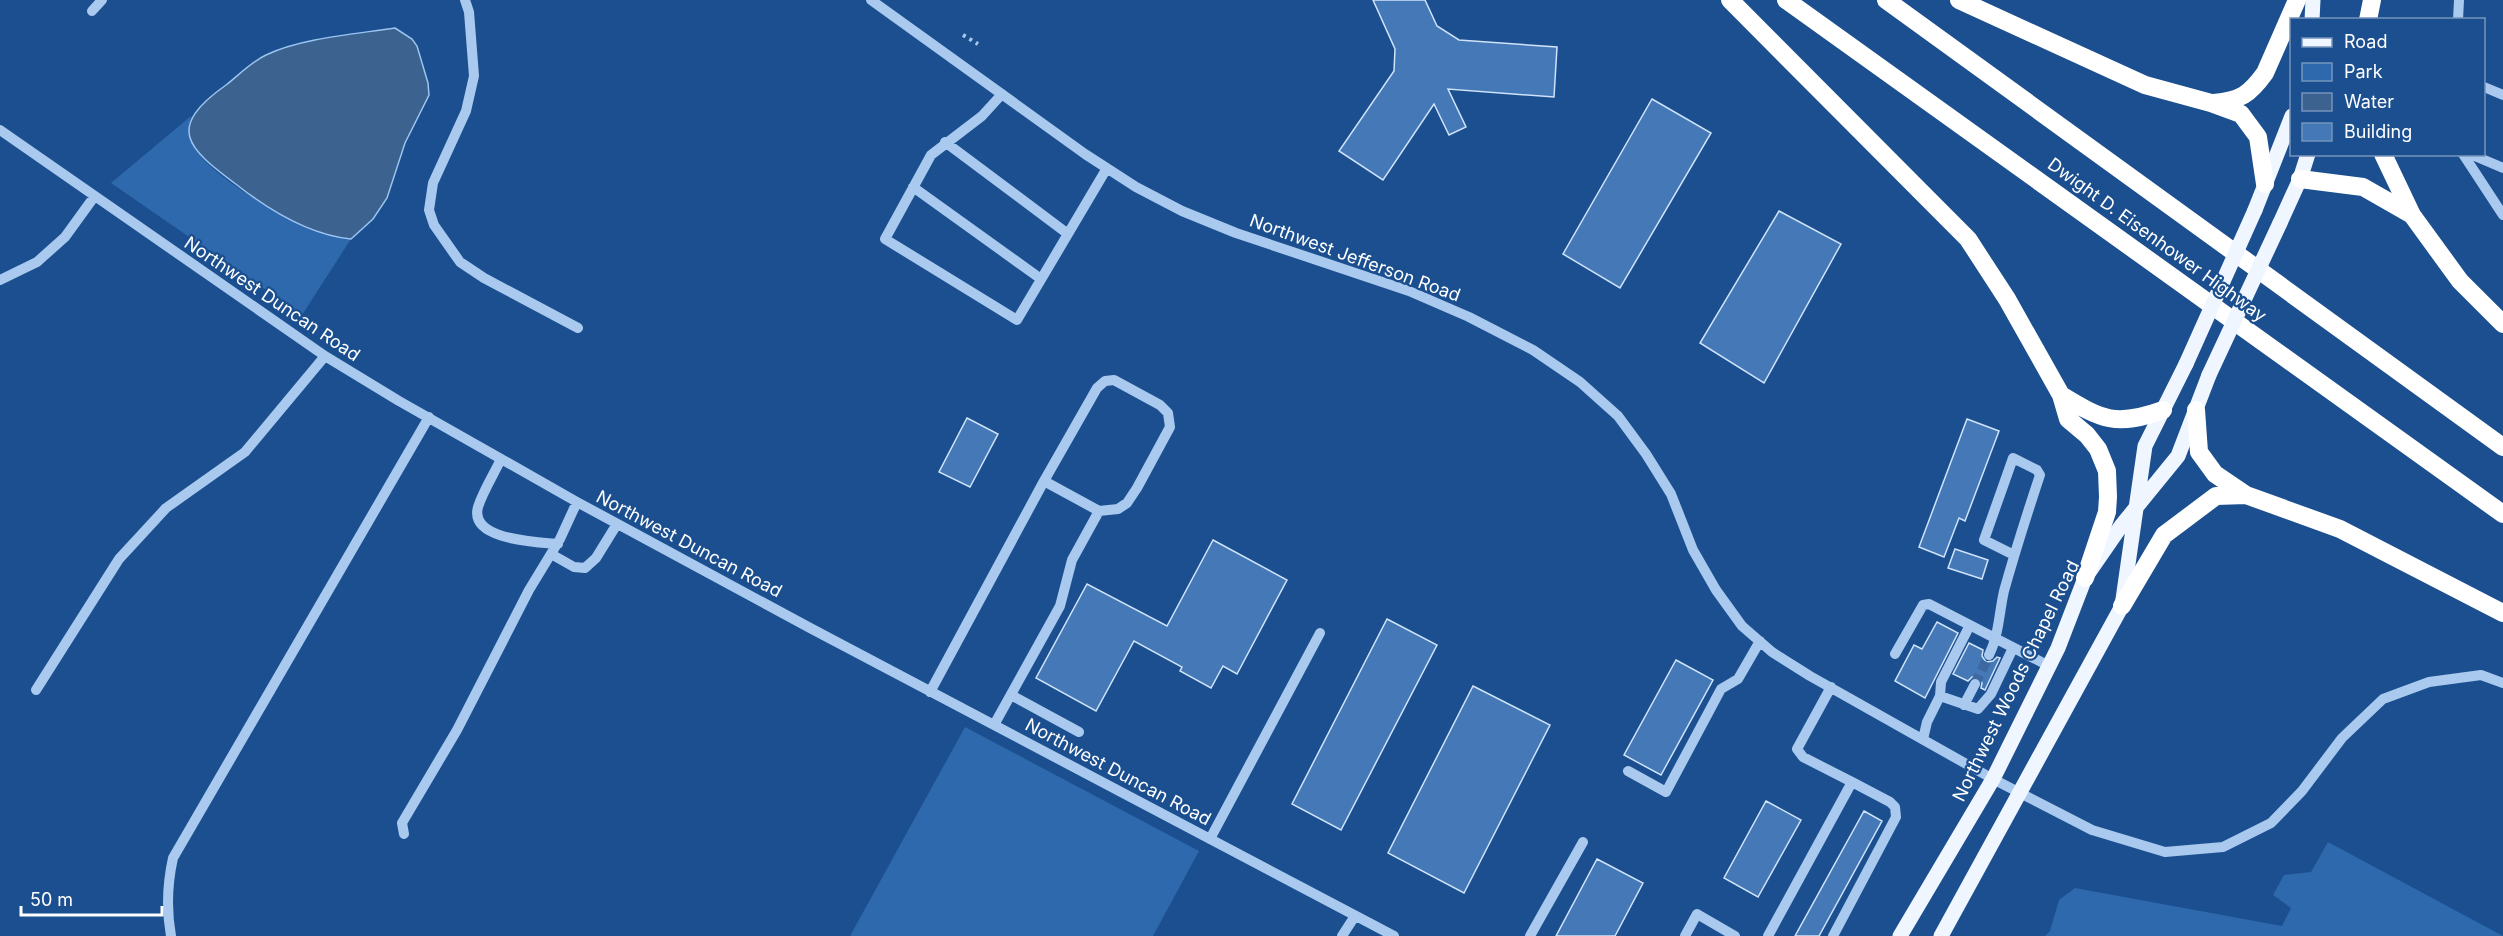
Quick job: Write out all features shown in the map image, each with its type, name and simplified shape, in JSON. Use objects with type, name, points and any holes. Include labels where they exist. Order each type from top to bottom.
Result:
[{"type":"highway","points":[[1730,0],[1968,238],[2007,299],[2061,395],[2068,418],[2087,435],[2098,450],[2107,471],[2109,497],[2107,512],[2085,578]]},
{"type":"highway","name":"Dwight D. Eisenhower Highway","points":[[1786,0],[2503,514]]},
{"type":"highway","name":"Dwight D. Eisenhower Highway","points":[[1886,0],[2503,447]]},
{"type":"highway","points":[[1959,0],[2145,85],[2211,103],[2241,114],[2258,137],[2265,184]]},
{"type":"highway","points":[[2211,103],[2237,100],[2249,93],[2258,83],[2265,73],[2297,0]]},
{"type":"highway","points":[[2368,18],[2371,0]]},
{"type":"highway","points":[[2384,156],[2412,215],[2460,281],[2503,324]]},
{"type":"highway","points":[[2300,179],[2363,187],[2412,215]]},
{"type":"highway","points":[[2061,395],[2090,413],[2113,420],[2139,419],[2163,410]]},
{"type":"highway","points":[[2196,410],[2199,452],[2215,474],[2246,495],[2340,529],[2503,613]]},
{"type":"highway","points":[[2122,606],[2164,535],[2216,496],[2246,495]]},
{"type":"main road","points":[[2312,18],[2313,0]]},
{"type":"main road","points":[[2359,18],[2371,0]]},
{"type":"main road","name":"Northwest Woods Chapel Road","points":[[1941,936],[2122,606],[2145,446],[2186,364],[2255,210],[2290,121]]},
{"type":"main road","name":"Northwest Woods Chapel Road","points":[[1900,936],[1993,779],[2049,666],[2085,578],[2121,526],[2178,456],[2209,375],[2300,179],[2307,156]]},
{"type":"street","points":[[92,11],[102,0]]},
{"type":"street","points":[[465,0],[469,12],[474,76],[466,111],[434,183],[429,210],[434,225],[460,262],[484,278],[578,328]]},
{"type":"street","name":"Northwest Jefferson Road","points":[[871,0],[1136,187],[1236,233],[1409,291],[1469,317],[1533,350],[1580,382],[1618,416],[1646,454],[1671,494],[1693,550],[1716,590],[1742,626],[1810,676],[1993,779],[2092,830],[2165,852],[2223,847],[2271,823],[2302,790],[2342,738],[2383,699],[2429,682],[2481,675],[2503,683]]},
{"type":"street","points":[[2458,18],[2459,0]]},
{"type":"street","points":[[2485,90],[2503,95]]},
{"type":"street","points":[[1002,94],[982,116],[931,154],[885,239],[1017,320],[1107,168]]},
{"type":"street","name":"Northwest Duncan Road","points":[[0,130],[325,356],[501,459],[930,692],[1394,936]]},
{"type":"street","points":[[945,142],[1068,234]]},
{"type":"street","points":[[2464,156],[2503,215]]},
{"type":"street","points":[[2475,156],[2503,168]]},
{"type":"street","points":[[913,187],[1041,279]]},
{"type":"street","points":[[0,280],[38,262],[65,237],[94,197]]},
{"type":"street","points":[[36,690],[119,559],[166,508],[245,452],[325,356]]},
{"type":"street","points":[[930,692],[1044,481],[1092,395],[1105,381],[1114,380],[1160,405],[1168,413],[1170,427],[1137,488],[1127,503],[1118,509],[1099,511],[1044,481]]},
{"type":"street","points":[[171,936],[167,914],[167,885],[173,858],[429,417]]},
{"type":"street","points":[[1989,655],[1997,639],[1999,611],[2014,555],[2040,475],[2037,470],[2013,458],[1984,540],[2014,555]]},
{"type":"street","points":[[501,459],[478,507],[477,520],[481,526],[503,536],[554,549],[574,567],[585,568],[596,558],[617,524]]},
{"type":"street","points":[[404,834],[402,823],[457,730],[577,502]]},
{"type":"street","points":[[994,725],[1060,606],[1072,560],[1099,511]]},
{"type":"street","points":[[1896,654],[1923,605],[1929,604],[2049,666]]},
{"type":"street","points":[[1923,739],[1940,696],[1941,682],[1970,625]]},
{"type":"street","points":[[1210,839],[1320,633]]},
{"type":"street","points":[[1628,771],[1666,792],[1721,689],[1738,679],[1760,641]]},
{"type":"street","points":[[1940,696],[1978,709],[1991,694],[2013,648]]},
{"type":"street","points":[[1964,705],[1975,684]]},
{"type":"street","points":[[1831,687],[1797,749],[1803,757],[1890,802],[1895,807],[1896,817],[1833,936]]},
{"type":"street","points":[[1011,695],[1079,732]]},
{"type":"street","points":[[1768,936],[1852,782]]},
{"type":"street","points":[[1530,936],[1583,842]]},
{"type":"street","points":[[1685,936],[1697,914],[1735,936]]},
{"type":"street","points":[[1342,936],[1355,916]]},
{"type":"path","points":[[963,35],[978,44]]},
{"type":"green space","points":[[191,116],[190,132],[194,147],[221,176],[265,205],[289,217],[313,228],[351,239],[302,315],[111,183]]},
{"type":"green space","points":[[965,727],[1199,851],[1153,936],[850,936]]},
{"type":"green space","points":[[2328,842],[2503,936],[2045,936],[2050,931],[2059,900],[2075,888],[2282,926],[2291,908],[2273,895],[2284,875],[2311,872]]},
{"type":"water","points":[[395,28],[412,39],[417,46],[428,83],[429,95],[405,143],[387,198],[373,219],[351,239],[336,237],[305,227],[276,212],[220,172],[195,148],[190,137],[189,126],[195,114],[207,100],[261,58],[295,44]]},
{"type":"building","points":[[1373,0],[1425,0],[1437,26],[1459,40],[1557,47],[1554,97],[1448,89],[1466,127],[1449,135],[1434,104],[1383,180],[1339,151],[1394,71],[1395,49]]},
{"type":"building","points":[[1652,99],[1711,133],[1620,288],[1563,254]]},
{"type":"building","points":[[1779,211],[1841,244],[1764,383],[1700,343]]},
{"type":"building","points":[[967,418],[998,434],[970,487],[939,472]]},
{"type":"building","points":[[1967,419],[1999,431],[1965,521],[1959,518],[1944,557],[1919,547]]},
{"type":"building","points":[[1213,540],[1287,580],[1237,674],[1223,666],[1211,688],[1180,671],[1182,667],[1134,641],[1096,711],[1036,678],[1087,584],[1167,626]]},
{"type":"building","points":[[1955,549],[1988,560],[1982,579],[1948,568]]},
{"type":"building","points":[[1387,619],[1437,645],[1341,830],[1292,804]]},
{"type":"building","points":[[1937,622],[1958,633],[1925,698],[1895,681],[1914,645],[1922,649]]},
{"type":"building","points":[[1969,643],[1983,650],[1982,656],[1986,662],[2000,658],[1985,690],[1981,688],[1982,683],[1978,677],[1972,677],[1968,681],[1953,674]]},
{"type":"building","points":[[1676,660],[1713,680],[1661,775],[1624,755]]},
{"type":"building","points":[[1473,686],[1550,725],[1464,893],[1388,853]]},
{"type":"building","points":[[1766,801],[1801,820],[1758,897],[1724,878]]},
{"type":"building","points":[[1864,811],[1882,821],[1819,936],[1795,936]]},
{"type":"building","points":[[1597,859],[1643,883],[1615,936],[1556,936]]},
{"type":"tunnel","points":[[1975,684],[1989,655]]}]
